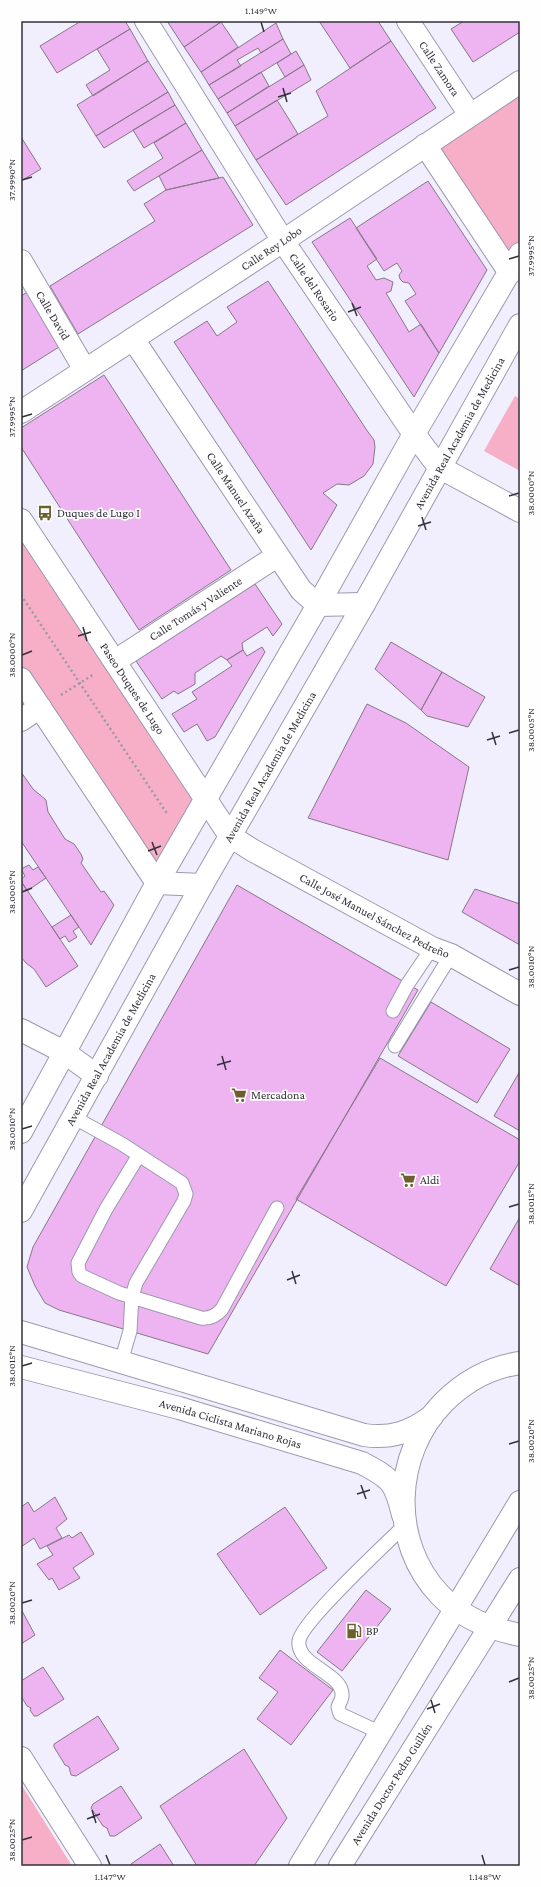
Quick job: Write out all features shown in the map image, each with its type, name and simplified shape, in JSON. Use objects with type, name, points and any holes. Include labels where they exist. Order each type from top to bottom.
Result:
[{"type":"street","name":"Calle del Rosario","points":[[146,21],[283,240],[414,434],[439,467]]},
{"type":"street","name":"Calle Zamora","points":[[408,21],[470,116]]},
{"type":"street","name":"Calle Rey Lobo","points":[[21,412],[520,82]]},
{"type":"street","points":[[426,144],[510,273]]},
{"type":"street","points":[[21,1132],[157,883],[184,839],[318,605],[414,434],[520,254]]},
{"type":"street","name":"Calle David","points":[[21,261],[85,370]]},
{"type":"street","name":"Avenida Real Academia de Medicina","points":[[21,1211],[202,885],[364,604],[520,324]]},
{"type":"street","name":"Calle Manuel Azaña","points":[[133,339],[277,556],[301,590],[318,605]]},
{"type":"street","points":[[439,467],[520,511]]},
{"type":"street","name":"Paseo Duques de Lugo","points":[[21,520],[230,836]]},
{"type":"street","name":"Calle Tomás y Valiente","points":[[114,661],[277,556]]},
{"type":"street","points":[[318,605],[364,604]]},
{"type":"street","points":[[21,679],[157,883]]},
{"type":"street","points":[[21,720],[40,708]]},
{"type":"street","name":"Calle José Manuel Sánchez Pedreño","points":[[230,836],[252,850],[520,994]]},
{"type":"street","points":[[157,883],[202,885]]},
{"type":"street","points":[[22,1029],[64,1052],[96,1076]]},
{"type":"street","points":[[21,1332],[364,1435],[389,1436],[402,1433],[413,1429],[432,1416]]},
{"type":"street","points":[[518,1363],[492,1370],[455,1391],[432,1416],[416,1442],[408,1462],[402,1505],[410,1544],[418,1562],[440,1595],[472,1619],[490,1628],[520,1635]]},
{"type":"street","name":"Avenida Ciclista Mariano Rojas","points":[[21,1366],[179,1408],[362,1463],[385,1476],[396,1488],[405,1525]]},
{"type":"street","points":[[300,1866],[520,1502]]},
{"type":"street","name":"Avenida Doctor Pedro Guillén","points":[[340,1866],[520,1579]]},
{"type":"street","points":[[21,1758],[90,1866]]},
{"type":"lane","points":[[393,1011],[407,985],[442,952]]},
{"type":"lane","points":[[395,1046],[442,952]]},
{"type":"lane","points":[[73,1117],[139,1155],[182,1183],[186,1194],[136,1283],[132,1296],[130,1331],[121,1362]]},
{"type":"lane","points":[[139,1155],[106,1209],[77,1267],[82,1276],[119,1293],[201,1318],[216,1315],[222,1309],[277,1208]]},
{"type":"lane","points":[[381,1733],[340,1714],[338,1707],[342,1696],[341,1689],[336,1682],[304,1656],[299,1649],[299,1640],[304,1629],[331,1598],[405,1525]]},
{"type":"path","points":[[21,595],[184,839]]},
{"type":"path","points":[[40,708],[114,661]]},
{"type":"shaded area","points":[[520,82],[520,254],[510,273],[425,145]]},
{"type":"shaded area","points":[[515,396],[520,399],[520,471],[484,451]]},
{"type":"shaded area","points":[[21,520],[206,800],[157,883],[21,679]]},
{"type":"shaded area","points":[[21,1784],[72,1866],[21,1866]]},
{"type":"building","points":[[81,21],[125,21],[130,29],[57,73],[40,46]]},
{"type":"building","points":[[167,21],[222,21],[184,47]]},
{"type":"building","points":[[319,21],[378,21],[391,41],[350,68]]},
{"type":"building","points":[[464,21],[520,21],[520,32],[473,62],[451,29]]},
{"type":"building","points":[[221,22],[238,47],[201,72],[184,47]]},
{"type":"building","points":[[276,23],[283,39],[261,53],[258,48],[237,60],[241,66],[209,85],[201,72]]},
{"type":"building","points":[[130,29],[148,61],[93,96],[86,85],[110,70],[97,49]]},
{"type":"building","points":[[283,39],[291,54],[218,99],[209,85]]},
{"type":"building","points":[[391,41],[436,108],[286,205],[256,160],[328,116],[316,91]]},
{"type":"building","points":[[296,51],[304,65],[285,77],[277,63]]},
{"type":"building","points":[[148,61],[168,92],[96,136],[77,105]]},
{"type":"building","points":[[304,65],[311,80],[235,126],[227,113]]},
{"type":"building","points":[[261,72],[269,86],[227,113],[218,99]]},
{"type":"building","points":[[168,92],[175,105],[104,148],[96,136]]},
{"type":"building","points":[[277,100],[298,134],[256,160],[235,126]]},
{"type":"building","points":[[175,105],[186,123],[144,148],[133,130]]},
{"type":"building","points":[[186,123],[202,150],[134,191],[127,181],[163,158],[154,143]]},
{"type":"building","points":[[21,137],[41,169],[21,181]]},
{"type":"building","points":[[202,150],[219,178],[166,190],[159,176]]},
{"type":"building","points":[[223,177],[253,225],[78,334],[50,286],[155,221],[144,204],[166,190]]},
{"type":"building","points":[[428,181],[487,270],[439,353],[405,301],[416,294],[409,283],[403,282],[400,279],[399,275],[402,271],[397,263],[384,271],[356,228]]},
{"type":"building","points":[[350,218],[377,259],[367,266],[376,280],[384,278],[393,282],[391,291],[386,293],[409,332],[421,324],[439,353],[414,397],[312,242]]},
{"type":"building","points":[[268,281],[374,440],[375,447],[373,464],[364,476],[349,485],[337,484],[323,493],[337,505],[311,550],[174,342],[207,321],[217,336],[237,322],[227,307]]},
{"type":"building","points":[[29,291],[62,345],[21,371],[21,296]]},
{"type":"building","points":[[104,375],[231,570],[139,630],[21,447],[21,428]]},
{"type":"building","points":[[255,584],[282,624],[273,636],[267,627],[242,643],[243,650],[227,660],[221,656],[195,673],[195,684],[178,694],[174,691],[162,699],[136,661]]},
{"type":"building","points":[[391,642],[442,672],[421,710],[375,669]]},
{"type":"building","points":[[262,647],[265,652],[215,737],[207,741],[197,724],[184,732],[172,714],[197,699],[192,692],[232,666],[227,660],[243,650],[247,656]]},
{"type":"building","points":[[442,672],[485,697],[468,727],[427,716],[421,710]]},
{"type":"building","points":[[367,704],[406,723],[469,767],[448,860],[308,818]]},
{"type":"building","points":[[21,772],[33,789],[46,800],[48,812],[65,839],[74,844],[83,859],[81,863],[101,892],[104,891],[114,905],[91,945],[21,841]]},
{"type":"building","points":[[29,865],[33,870],[38,867],[46,878],[27,891],[21,881],[21,879],[25,876],[21,869]]},
{"type":"building","points":[[21,881],[78,966],[46,987],[34,969],[21,957]]},
{"type":"building","name":"Mercadona","points":[[237,885],[418,990],[208,1354],[59,1310],[45,1303],[35,1286],[27,1267],[33,1247]]},
{"type":"building","points":[[475,889],[520,904],[520,945],[462,912]]},
{"type":"building","points":[[71,915],[79,927],[73,931],[77,937],[69,942],[65,936],[60,939],[52,927]]},
{"type":"building","points":[[431,1002],[510,1049],[477,1103],[398,1056]]},
{"type":"building","name":"Aldi","points":[[380,1058],[520,1140],[520,1161],[446,1286],[296,1199]]},
{"type":"building","points":[[520,1071],[520,1131],[494,1116]]},
{"type":"building","points":[[520,1217],[520,1286],[490,1269]]},
{"type":"building","points":[[55,1497],[67,1519],[56,1528],[62,1538],[40,1549],[34,1538],[21,1547],[21,1507],[28,1502],[34,1512]]},
{"type":"building","points":[[285,1507],[327,1568],[260,1615],[217,1554]]},
{"type":"building","points":[[81,1532],[94,1554],[73,1568],[80,1578],[59,1590],[52,1578],[49,1580],[37,1564],[53,1555],[47,1546],[69,1535],[72,1538]]},
{"type":"building","name":"BP","points":[[366,1590],[391,1609],[342,1671],[317,1652]]},
{"type":"building","points":[[21,1609],[35,1635],[21,1644]]},
{"type":"building","points":[[280,1650],[333,1690],[291,1745],[257,1719],[278,1692],[259,1678]]},
{"type":"building","points":[[43,1667],[64,1699],[37,1716],[34,1716],[30,1710],[31,1708],[27,1706],[21,1696],[21,1681]]},
{"type":"building","points":[[98,1716],[119,1749],[76,1776],[71,1775],[69,1767],[65,1765],[54,1747],[54,1744]]},
{"type":"building","points":[[244,1749],[287,1818],[254,1866],[197,1866],[160,1806]]},
{"type":"building","points":[[121,1786],[142,1818],[115,1836],[110,1836],[107,1828],[103,1826],[91,1808],[93,1804]]},
{"type":"building","points":[[160,1844],[174,1866],[131,1866],[131,1864]]},
{"type":"place","name":"Duques de Lugo I","points":[[45,513]]},
{"type":"place","name":"Mercadona","points":[[239,1095]]},
{"type":"place","name":"Aldi","points":[[408,1180]]},
{"type":"place","name":"BP","points":[[354,1631]]}]
